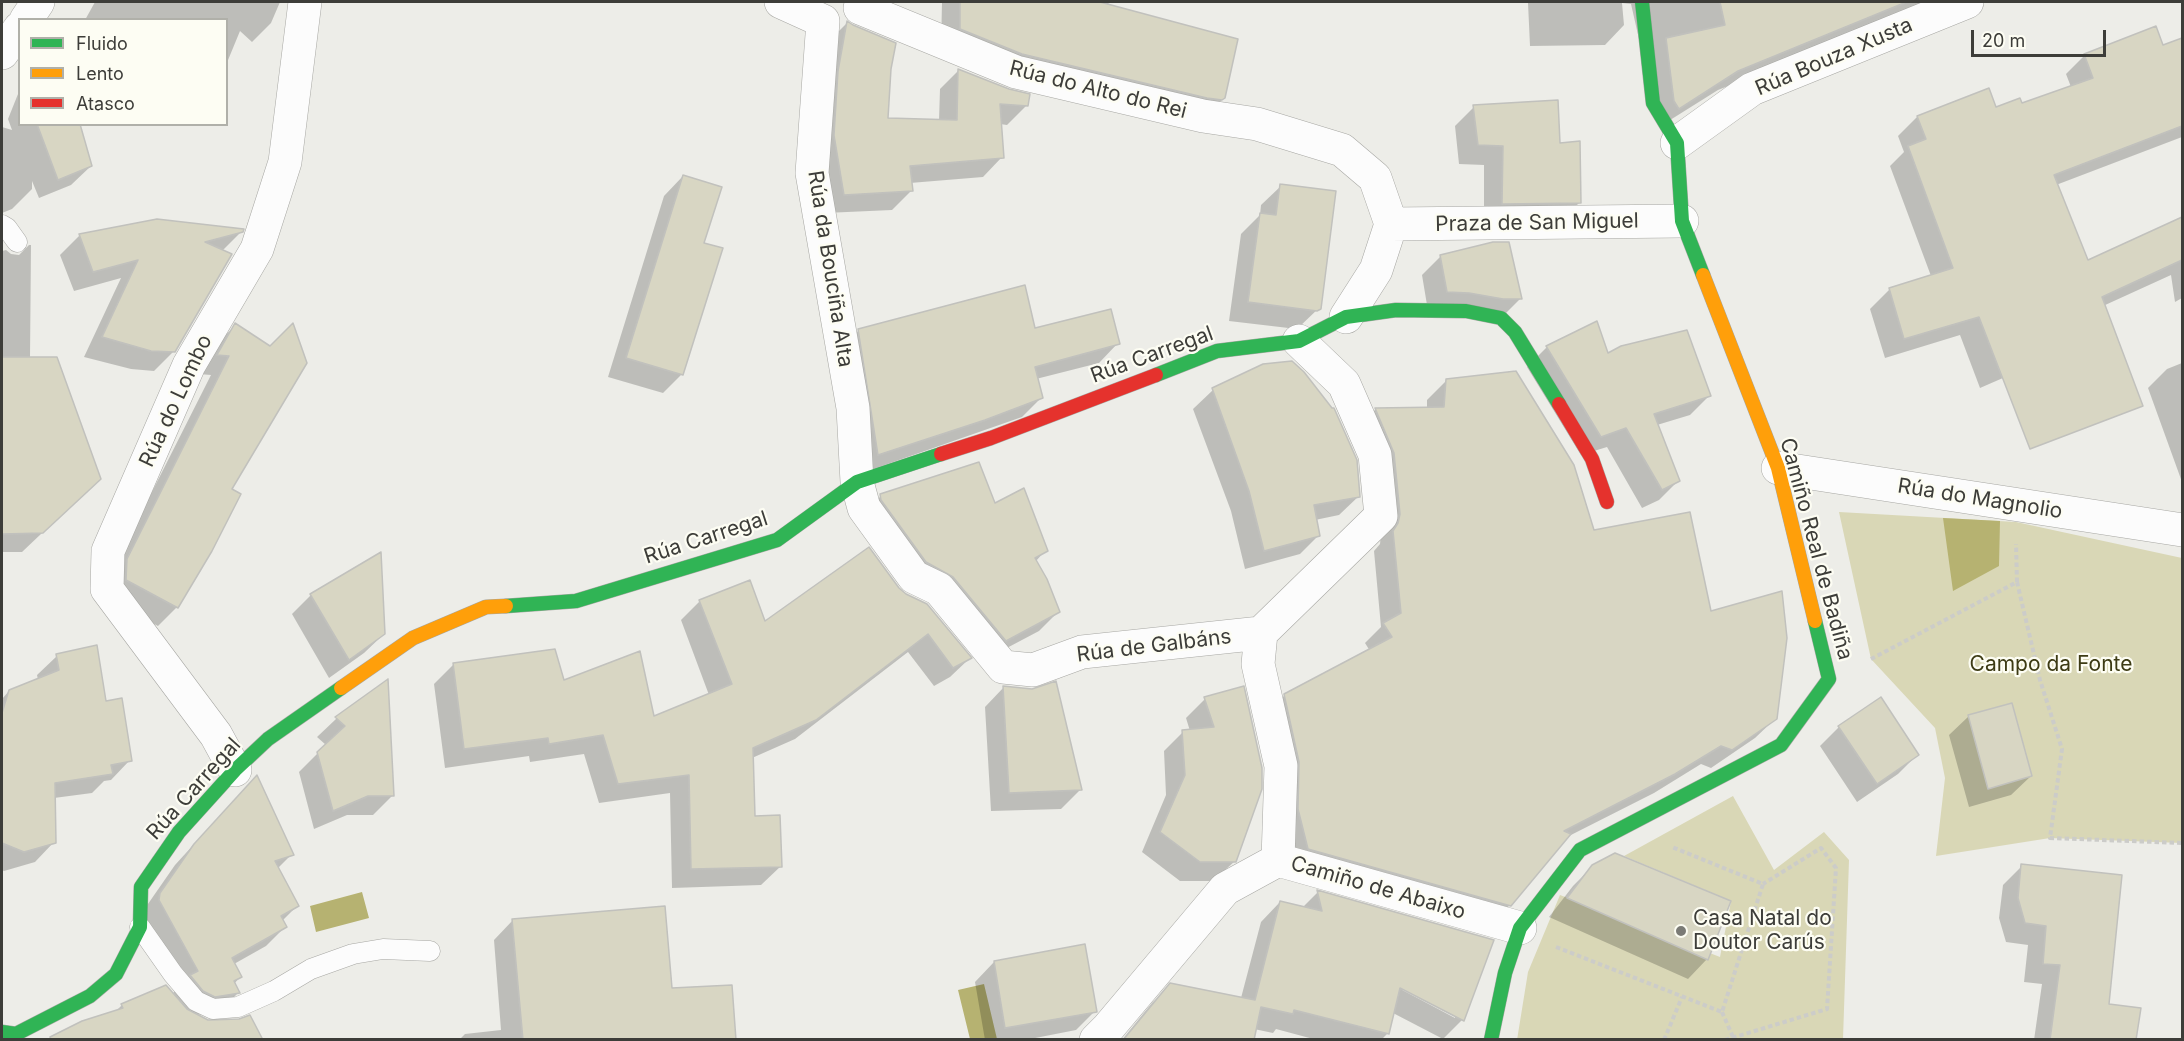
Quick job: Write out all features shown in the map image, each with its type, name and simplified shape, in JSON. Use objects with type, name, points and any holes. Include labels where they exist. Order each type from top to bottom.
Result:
[{"type":"street","points":[[27,18],[38,2]]},
{"type":"street","name":"Rúa do Lombo","points":[[234,770],[216,735],[107,589],[108,551],[189,365],[257,249],[285,162],[305,2]]},
{"type":"street","points":[[781,2],[823,21],[841,2],[864,5]]},
{"type":"street","name":"Camiño Real de Badiña","points":[[1491,1040],[1505,973],[1520,928],[1580,850],[1781,745],[1829,679],[1778,468],[1683,221],[1677,143],[1653,103],[1642,2]]},
{"type":"street","name":"Rúa Bouza Xusta","points":[[1677,143],[1752,89],[1968,2]]},
{"type":"street","name":"Rúa do Alto do Rei","points":[[864,5],[1016,72],[1203,116],[1257,124],[1342,150],[1375,178],[1391,224]]},
{"type":"street","name":"Rúa da Bouciña Alta","points":[[823,21],[812,173],[853,408],[857,482]]},
{"type":"street","name":"Praza de San Miguel","points":[[1391,224],[1683,221]]},
{"type":"street","points":[[1346,317],[1376,270],[1391,224]]},
{"type":"street","name":"Rúa Carregal","points":[[2,1032],[16,1034],[90,996],[116,974],[140,927],[141,887],[179,832],[234,770],[268,739],[413,638],[486,607],[576,601],[777,540],[857,482],[991,438],[1217,351],[1299,341],[1346,317],[1396,310],[1466,311],[1501,318],[1515,332],[1592,459],[1607,502]]},
{"type":"street","name":"Rúa de Galbáns","points":[[857,482],[864,508],[914,577],[939,589],[1003,667],[1033,670],[1082,652],[1261,633],[1381,516],[1375,455],[1344,384],[1299,341]]},
{"type":"street","name":"Rúa do Magnolio","points":[[1778,468],[2182,530]]},
{"type":"street","name":"Rúa de Galbáns","points":[[1261,633],[1258,664],[1281,766],[1278,860]]},
{"type":"street","name":"Camiño de Abaixo","points":[[1096,1040],[1225,889],[1278,860],[1520,928]]},
{"type":"lane","points":[[2,225],[17,242]]},
{"type":"lane","points":[[140,927],[173,974],[196,1001],[213,1009],[238,1007],[273,991],[311,969],[353,954],[383,949],[430,951]]},
{"type":"path","points":[[2016,534],[2017,582],[2040,680],[2062,749],[2050,838],[2182,843]]},
{"type":"path","points":[[1870,658],[2017,582]]},
{"type":"path","points":[[1667,845],[1763,884]]},
{"type":"path","points":[[1725,1040],[1827,1009],[1836,867],[1821,848],[1763,884],[1722,1012],[1733,1037]]},
{"type":"path","points":[[1552,945],[1722,1012]]},
{"type":"path","points":[[1664,1040],[1682,997]]},
{"type":"green space","name":"Campo da Fonte","points":[[1839,512],[2016,522],[2182,558],[2182,843],[2050,838],[1936,856],[1945,778],[1935,728],[1871,659]]},
{"type":"green space","points":[[1733,796],[1774,870],[1824,832],[1849,860],[1843,1039],[1517,1040],[1528,972],[1560,895],[1720,957],[1731,901],[1624,856]]},
{"type":"shaded area","points":[[1943,518],[2000,521],[1999,566],[1953,591]]},
{"type":"shaded area","points":[[362,892],[369,918],[316,932],[310,906]]},
{"type":"shaded area","points":[[984,984],[997,1039],[970,1039],[958,990]]},
{"type":"building","points":[[960,2],[1100,2],[1238,39],[1225,98],[1222,100],[1207,98],[1022,54],[960,29]]},
{"type":"building","points":[[1720,2],[1904,3],[1738,71],[1679,109],[1674,101],[1666,38],[1725,25]]},
{"type":"building","points":[[847,21],[896,43],[891,69],[888,118],[957,120],[958,69],[1009,89],[1030,94],[1028,106],[1000,104],[1004,158],[910,166],[913,191],[844,195],[834,135],[838,71]]},
{"type":"building","points":[[2156,26],[2163,45],[2182,38],[2182,126],[2054,175],[2088,260],[2182,217],[2182,260],[2102,297],[2143,406],[2030,449],[1979,317],[1904,339],[1889,288],[1953,268],[1908,146],[1926,139],[1917,116],[1989,88],[1996,107],[2020,98],[2022,103],[2093,78],[2084,54]]},
{"type":"building","points":[[1558,100],[1560,143],[1580,141],[1581,203],[1502,204],[1503,146],[1478,145],[1473,105]]},
{"type":"building","points":[[38,126],[81,126],[92,166],[58,180]]},
{"type":"building","points":[[683,175],[722,187],[704,243],[723,248],[683,375],[626,358]]},
{"type":"building","points":[[1280,184],[1336,191],[1321,309],[1317,311],[1248,302],[1260,213],[1276,215]]},
{"type":"building","points":[[157,219],[244,229],[243,232],[205,242],[232,254],[175,352],[151,351],[102,337],[138,260],[93,272],[79,234]]},
{"type":"building","points":[[1493,242],[1509,242],[1522,299],[1447,292],[1440,255]]},
{"type":"building","points":[[1025,285],[1035,328],[1111,309],[1120,344],[1035,367],[1043,398],[985,420],[878,455],[858,329]]},
{"type":"building","points":[[1597,321],[1608,353],[1621,346],[1687,330],[1711,396],[1654,414],[1680,481],[1662,490],[1626,428],[1601,437],[1546,346]]},
{"type":"building","points":[[235,323],[270,346],[293,323],[307,363],[232,489],[241,494],[212,551],[178,608],[126,580],[127,559],[229,356],[217,355]]},
{"type":"building","points":[[2,357],[57,357],[101,479],[43,533],[2,534]]},
{"type":"building","points":[[1292,361],[1334,408],[1357,460],[1360,497],[1314,505],[1320,536],[1264,551],[1249,491],[1212,388],[1263,364]]},
{"type":"building","points":[[1516,371],[1574,465],[1594,530],[1690,512],[1711,611],[1782,591],[1787,638],[1777,719],[1732,750],[1721,746],[1675,774],[1564,831],[1571,834],[1511,906],[1308,849],[1298,809],[1299,762],[1284,694],[1392,637],[1383,623],[1401,613],[1393,531],[1400,514],[1394,453],[1375,408],[1444,407],[1446,379]]},
{"type":"building","points":[[979,462],[995,503],[1024,488],[1048,551],[1035,558],[1047,579],[1060,612],[1006,641],[953,577],[926,562],[881,500],[880,494]]},
{"type":"building","points":[[869,547],[899,588],[927,604],[972,658],[953,668],[928,634],[816,720],[753,748],[755,816],[780,815],[782,867],[691,869],[689,775],[618,784],[603,735],[549,744],[548,738],[464,749],[453,663],[555,649],[564,680],[640,651],[654,716],[732,684],[699,600],[750,580],[765,621]]},
{"type":"building","points":[[381,552],[385,634],[349,660],[310,594]]},
{"type":"building","points":[[97,645],[106,701],[122,698],[132,761],[111,765],[113,774],[55,783],[56,843],[24,852],[2,843],[2,713],[9,690],[59,670],[56,654]]},
{"type":"building","points":[[388,679],[394,796],[368,796],[333,811],[317,752],[345,726],[335,717]]},
{"type":"building","points":[[1056,681],[1082,790],[1009,793],[1003,686],[1032,689]]},
{"type":"building","points":[[1244,686],[1262,768],[1262,789],[1236,862],[1200,862],[1160,832],[1185,775],[1182,730],[1214,727],[1204,697]]},
{"type":"building","points":[[1881,697],[1919,755],[1877,784],[1838,726]]},
{"type":"building","points":[[2012,703],[2032,776],[1988,789],[1968,715]]},
{"type":"building","points":[[257,775],[294,855],[275,861],[299,906],[281,916],[287,927],[232,958],[242,977],[234,981],[240,993],[215,997],[203,991],[190,975],[198,971],[159,900],[160,893],[194,844]]},
{"type":"building","name":"Casa Natal do Doutor Carús","points":[[1615,853],[1731,901],[1708,960],[1567,898],[1592,865]]},
{"type":"building","points":[[2021,864],[2122,875],[2109,1004],[2141,1008],[2136,1040],[2050,1040],[2060,965],[2043,964],[2046,926],[2025,923],[2018,898]]},
{"type":"building","points":[[1317,890],[1494,940],[1464,1021],[1400,988],[1389,1034],[1294,1010],[1293,1014],[1261,1007],[1254,1040],[1123,1040],[1170,983],[1255,1000],[1280,901],[1322,911]]},
{"type":"building","points":[[665,906],[672,988],[732,985],[736,1040],[523,1040],[512,919]]},
{"type":"building","points":[[1085,944],[1097,1012],[1005,1028],[994,961]]},
{"type":"building","points":[[166,985],[187,1009],[208,1020],[239,1019],[250,1015],[263,1040],[51,1040],[50,1037],[82,1021],[123,1008],[121,1004]]},
{"type":"traffic: fast","points":[[1642,2],[1653,103],[1677,143],[1682,221],[1703,275]]},
{"type":"traffic: fast","points":[[1156,375],[1217,351],[1299,341],[1346,317],[1396,310],[1466,311],[1501,318],[1515,332],[1559,404]]},
{"type":"traffic: fast","points":[[506,606],[576,601],[777,540],[857,482],[941,454]]},
{"type":"traffic: fast","points":[[1491,1040],[1505,973],[1520,928],[1580,850],[1781,745],[1829,679],[1815,621]]},
{"type":"traffic: fast","points":[[2,1032],[16,1034],[90,996],[116,974],[140,927],[141,887],[179,832],[235,770],[268,739],[341,688]]},
{"type":"traffic: slow","points":[[1703,275],[1778,468],[1815,621]]},
{"type":"traffic: slow","points":[[341,688],[413,638],[486,607],[506,606]]},
{"type":"traffic: jam","points":[[941,454],[991,438],[1156,375]]},
{"type":"traffic: jam","points":[[1559,404],[1592,459],[1607,502]]},
{"type":"place","name":"Casa Natal do Doutor Carús","points":[[1681,931]]}]
